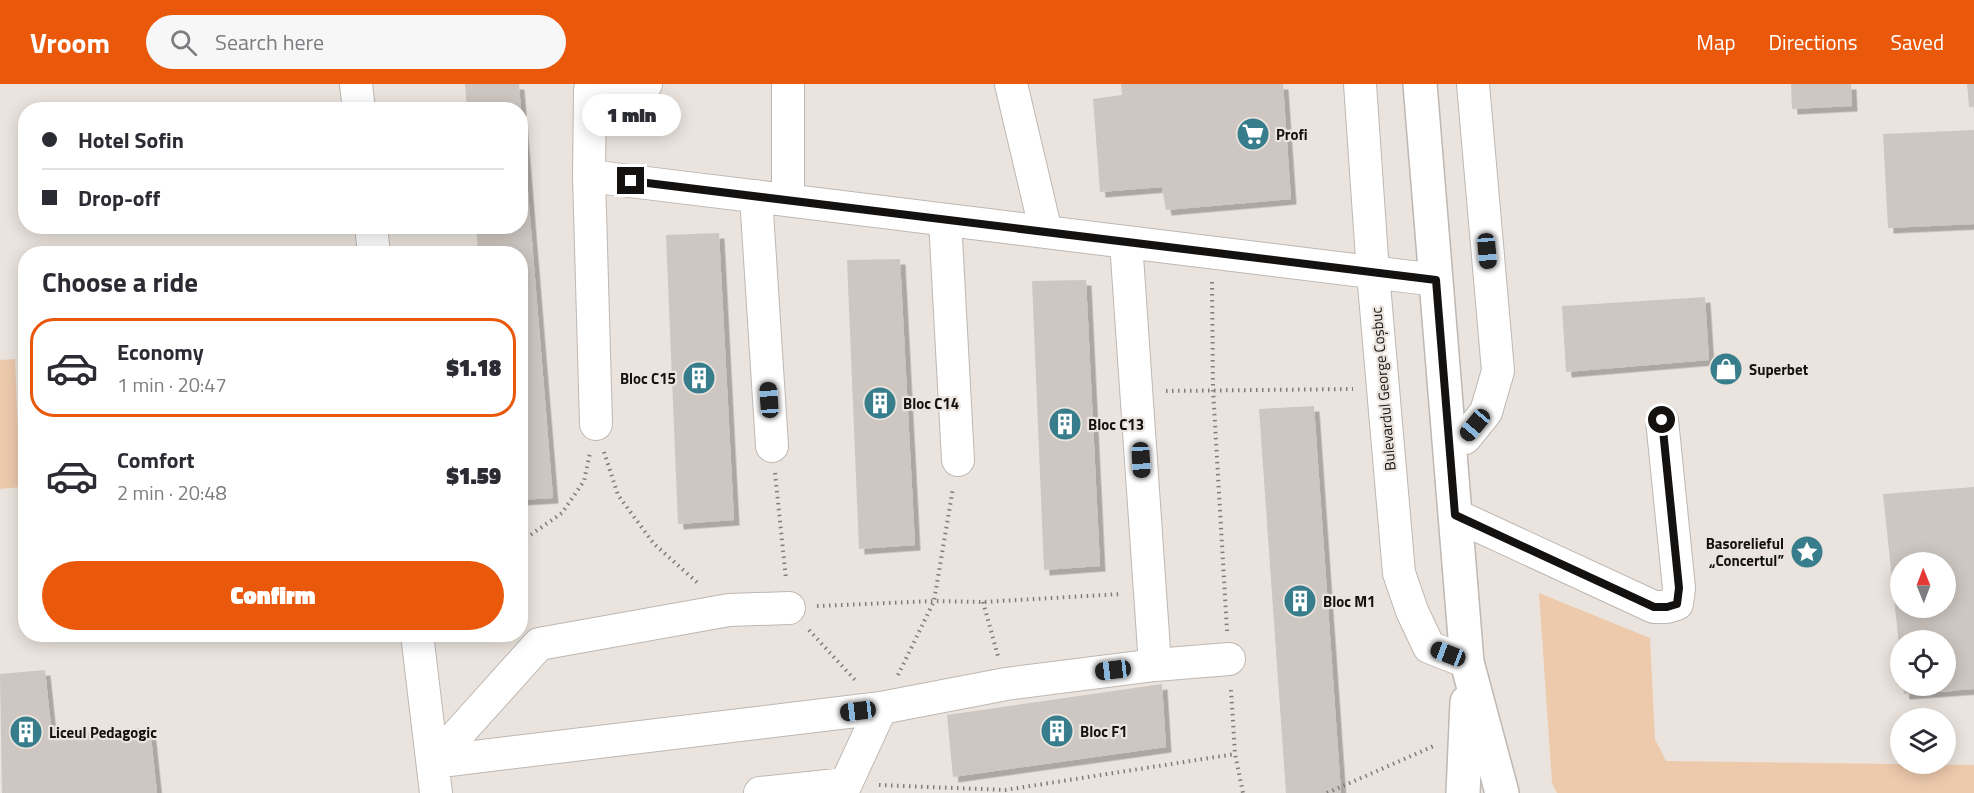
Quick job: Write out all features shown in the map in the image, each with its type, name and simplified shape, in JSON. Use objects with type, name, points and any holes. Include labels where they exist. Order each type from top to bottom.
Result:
[{"type":"main road","points":[[1420,84],[1467,662],[1467,732],[1463,793]]},
{"type":"main road","points":[[1467,662],[1502,793]]},
{"type":"lane","points":[[356,84],[358,102]]},
{"type":"lane","points":[[596,424],[589,176],[590,90],[646,84]]},
{"type":"lane","points":[[788,84],[788,200]]},
{"type":"lane","points":[[1011,84],[1046,232]]},
{"type":"lane","name":"Bulevardul George Coșbuc","points":[[1360,84],[1373,273],[1399,573],[1412,611],[1429,647],[1467,662]]},
{"type":"lane","points":[[1449,439],[1465,438],[1486,412],[1498,371],[1473,84]]},
{"type":"lane","points":[[589,176],[1436,280]]},
{"type":"lane","points":[[756,196],[772,446]]},
{"type":"lane","points":[[945,220],[958,460]]},
{"type":"lane","points":[[1126,242],[1155,665]]},
{"type":"lane","points":[[1455,515],[1654,607],[1677,604],[1679,588],[1662,420]]},
{"type":"lane","points":[[433,762],[539,644],[729,610],[789,608]]},
{"type":"lane","points":[[418,642],[436,793]]},
{"type":"lane","points":[[433,762],[881,708],[1006,684],[1155,665],[1229,659]]},
{"type":"lane","points":[[760,793],[846,784],[881,708]]},
{"type":"path","points":[[1212,253],[1213,389],[1235,754],[1243,793]]},
{"type":"path","points":[[1137,392],[1384,388]]},
{"type":"path","points":[[528,537],[562,513],[584,482],[596,424]]},
{"type":"path","points":[[596,424],[618,495],[654,544],[729,610]]},
{"type":"path","points":[[881,708],[934,601],[958,460]]},
{"type":"path","points":[[789,608],[934,601],[983,602],[1149,593]]},
{"type":"path","points":[[983,602],[1006,684]]},
{"type":"path","points":[[1327,793],[1467,732]]},
{"type":"path","points":[[846,784],[1005,792],[1235,754]]},
{"type":"shaded area","points":[[15,359],[18,487],[0,489],[0,360]]},
{"type":"shaded area","points":[[1539,593],[1650,638],[1655,739],[1666,761],[1890,764],[1890,774],[1956,774],[1956,765],[1974,765],[1974,793],[1557,793],[1552,783]]},
{"type":"building","points":[[465,84],[519,84],[520,102],[466,102]]},
{"type":"building","points":[[1121,84],[1283,84],[1291,199],[1166,210],[1162,187],[1100,192],[1093,99],[1122,95]]},
{"type":"building","points":[[1791,84],[1851,84],[1852,106],[1792,109]]},
{"type":"building","points":[[1967,84],[1974,84],[1974,107],[1969,107]]},
{"type":"building","points":[[1974,130],[1974,224],[1888,228],[1883,134]]},
{"type":"building","points":[[528,192],[553,498],[528,500],[528,246],[477,246],[477,234],[528,234]]},
{"type":"building","name":"Bloc C15","points":[[719,233],[734,520],[678,524],[666,235]]},
{"type":"building","name":"Bloc C14","points":[[900,259],[915,545],[859,549],[847,260]]},
{"type":"building","name":"Bloc C13","points":[[1086,280],[1100,566],[1044,570],[1032,281]]},
{"type":"building","points":[[1705,297],[1709,360],[1566,372],[1562,306]]},
{"type":"building","name":"Bloc M1","points":[[1314,406],[1341,793],[1286,793],[1259,409]]},
{"type":"building","points":[[1974,487],[1974,689],[1956,690],[1956,630],[1897,630],[1896,618],[1956,618],[1956,552],[1890,552],[1890,560],[1883,494]]},
{"type":"building","name":"Liceul Pedagogic","points":[[45,670],[52,736],[150,727],[157,793],[2,793],[0,674]]},
{"type":"building","name":"Bloc F1","points":[[1162,684],[1166,747],[953,777],[947,715]]},
{"type":"place","name":"Profi","points":[[1253,134]]},
{"type":"place","name":"Superbet","points":[[1726,369]]},
{"type":"place","name":"Bloc C15","points":[[699,378]]},
{"type":"place","name":"Bloc C14","points":[[880,403]]},
{"type":"place","name":"Bloc C13","points":[[1065,424]]},
{"type":"place","name":"Basorelieful „Concertul”","points":[[1807,552]]},
{"type":"place","name":"Bloc M1","points":[[1300,601]]},
{"type":"place","name":"Bloc F1","points":[[1057,731]]},
{"type":"place","name":"Liceul Pedagogic","points":[[26,732]]},
{"type":"route","points":[[631,181],[1436,280],[1455,515],[1654,607],[1677,604],[1679,588],[1662,420]]}]
